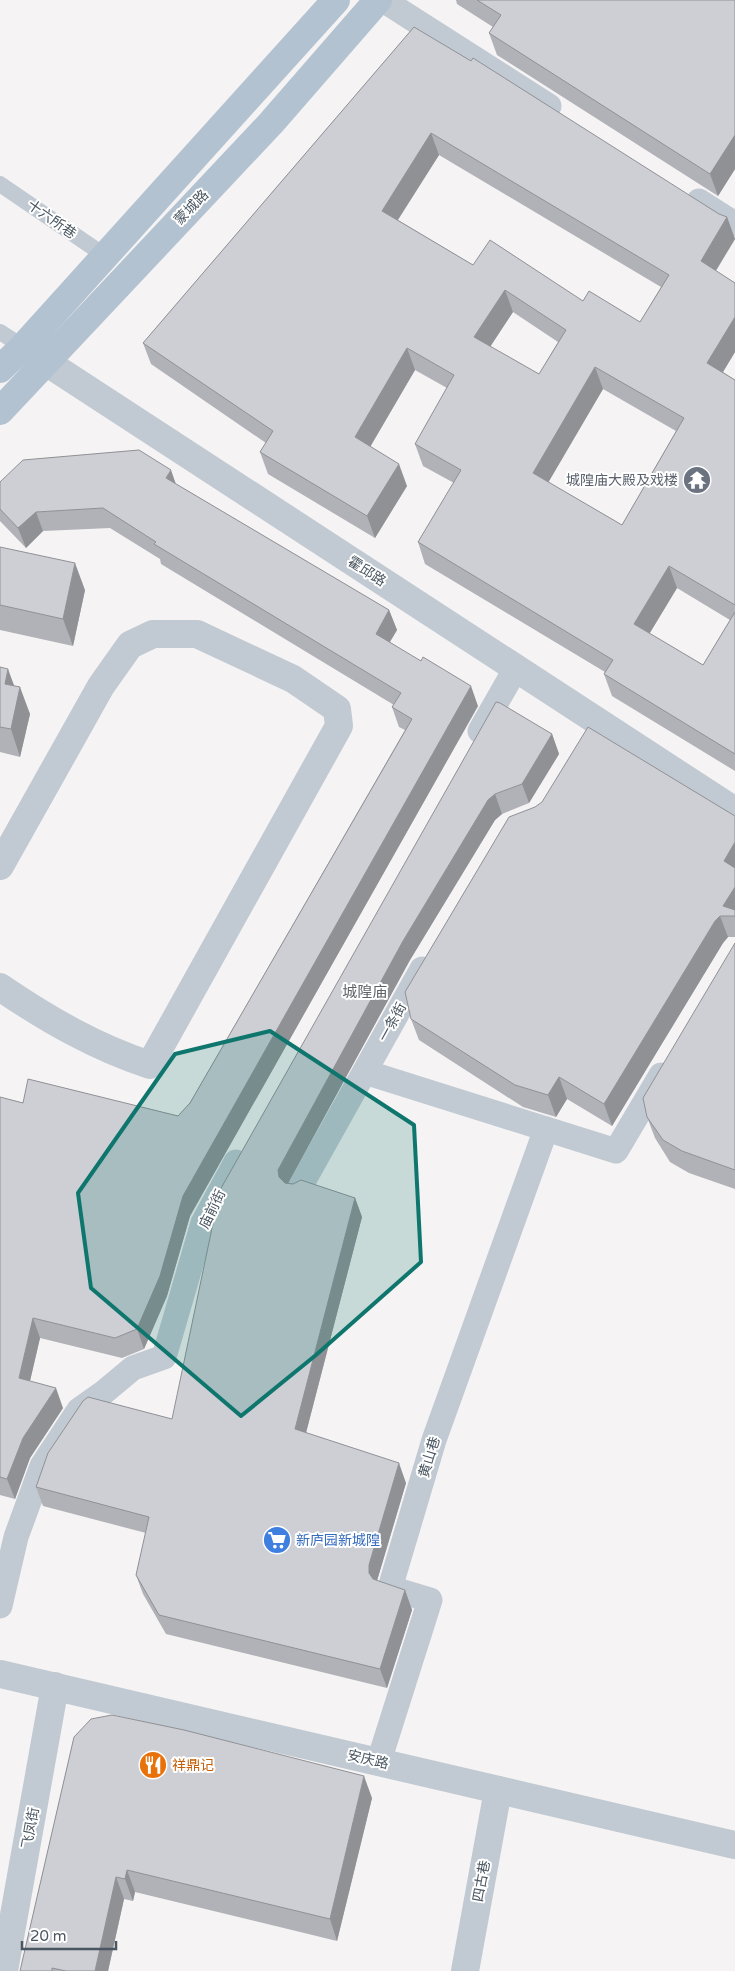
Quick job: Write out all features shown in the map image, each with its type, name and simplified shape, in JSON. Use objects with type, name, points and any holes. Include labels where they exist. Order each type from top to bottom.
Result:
[{"type":"main road","name":"蒙城路","points":[[0,411],[33,355],[104,255],[336,0]]},
{"type":"main road","name":"蒙城路","points":[[0,369],[33,355],[271,123],[378,0]]},
{"type":"street","points":[[383,0],[566,117]]},
{"type":"street","points":[[683,191],[735,224]]},
{"type":"street","name":"霍邱路","points":[[33,355],[735,811]]},
{"type":"street","points":[[0,866],[101,686],[130,645],[153,634],[197,634],[293,679],[337,710],[339,726],[150,1065],[122,1056],[51,1021],[0,987]]},
{"type":"street","points":[[467,754],[516,668]]},
{"type":"street","points":[[582,744],[597,720]]},
{"type":"street","name":"一条街","points":[[300,1189],[433,950]]},
{"type":"street","points":[[365,1072],[616,1151],[671,1059]]},
{"type":"street","name":"黄山巷","points":[[379,1761],[430,1600],[390,1588],[434,1440],[546,1129]]},
{"type":"street","name":"庙前街","points":[[0,1606],[16,1536],[42,1466],[79,1410],[133,1368],[164,1357],[202,1223],[248,1142]]},
{"type":"street","name":"安庆路","points":[[0,1674],[735,1845]]},
{"type":"street","name":"飞凤街","points":[[4,1971],[55,1686]]},
{"type":"street","name":"四古巷","points":[[465,1971],[498,1790]]},
{"type":"lane","name":"十六所巷","points":[[0,184],[104,255]]},
{"type":"lane","name":"霍邱路","points":[[0,332],[33,355]]},
{"type":"highlighted area","points":[[270,1031],[414,1125],[421,1262],[316,1355],[241,1416],[91,1288],[78,1193],[175,1054]]},
{"type":"building","points":[[477,0],[735,0],[735,135],[710,174],[489,33],[501,15]]},
{"type":"building","points":[[414,27],[471,61],[473,58],[719,214],[727,217],[701,261],[735,283],[735,317],[707,363],[735,380],[735,605],[669,566],[634,624],[703,665],[735,612],[735,754],[604,674],[613,660],[418,542],[461,470],[415,444],[454,375],[407,348],[355,437],[399,464],[367,516],[260,452],[273,431],[143,343]],"holes":[[[431,133],[669,275],[640,322],[589,291],[583,301],[490,240],[473,265],[382,211]],[[505,290],[566,330],[539,374],[474,337]],[[595,367],[684,418],[622,525],[533,473]]]},
{"type":"building","points":[[139,450],[171,470],[166,478],[389,610],[376,634],[421,661],[423,657],[471,686],[183,1196],[160,1276],[137,1329],[115,1338],[33,1318],[19,1378],[56,1388],[23,1438],[7,1479],[0,1477],[0,1097],[23,1103],[28,1079],[178,1116],[190,1103],[412,719],[392,707],[401,693],[154,544],[156,542],[103,508],[36,512],[18,528],[0,509],[0,482],[23,460]]},
{"type":"building","points":[[0,547],[75,563],[63,619],[0,605]]},
{"type":"building","points":[[0,667],[8,669],[5,684],[20,687],[11,729],[0,727]]},
{"type":"building","points":[[496,702],[552,734],[522,784],[495,794],[488,800],[403,941],[278,1170],[279,1177],[285,1183],[293,1184],[301,1180],[355,1198],[295,1429],[399,1463],[369,1565],[369,1573],[373,1579],[405,1590],[380,1669],[159,1615],[136,1575],[149,1517],[36,1487],[48,1453],[83,1401],[88,1397],[172,1419],[220,1190]]},
{"type":"building","points":[[588,727],[735,816],[735,842],[724,861],[735,868],[735,887],[723,906],[735,910],[735,917],[720,916],[715,921],[604,1104],[559,1077],[548,1095],[515,1085],[411,1019],[405,992],[509,817],[535,807],[542,802]]},
{"type":"building","points":[[735,943],[735,1170],[682,1151],[663,1140],[647,1117],[643,1098]]},
{"type":"building","points":[[112,1715],[184,1730],[364,1776],[330,1919],[127,1870],[125,1879],[116,1877],[95,1971],[66,1971],[52,1968],[52,1971],[20,1971],[74,1737],[91,1719]]},
{"type":"place","name":"城隍庙大殿及戏楼","points":[[697,480]]},
{"type":"place","name":"新庐园新城隍","points":[[277,1540]]},
{"type":"place","name":"祥鼎记","points":[[153,1765]]},
{"type":"district","name":"城隍庙","points":[[365,992]]}]
